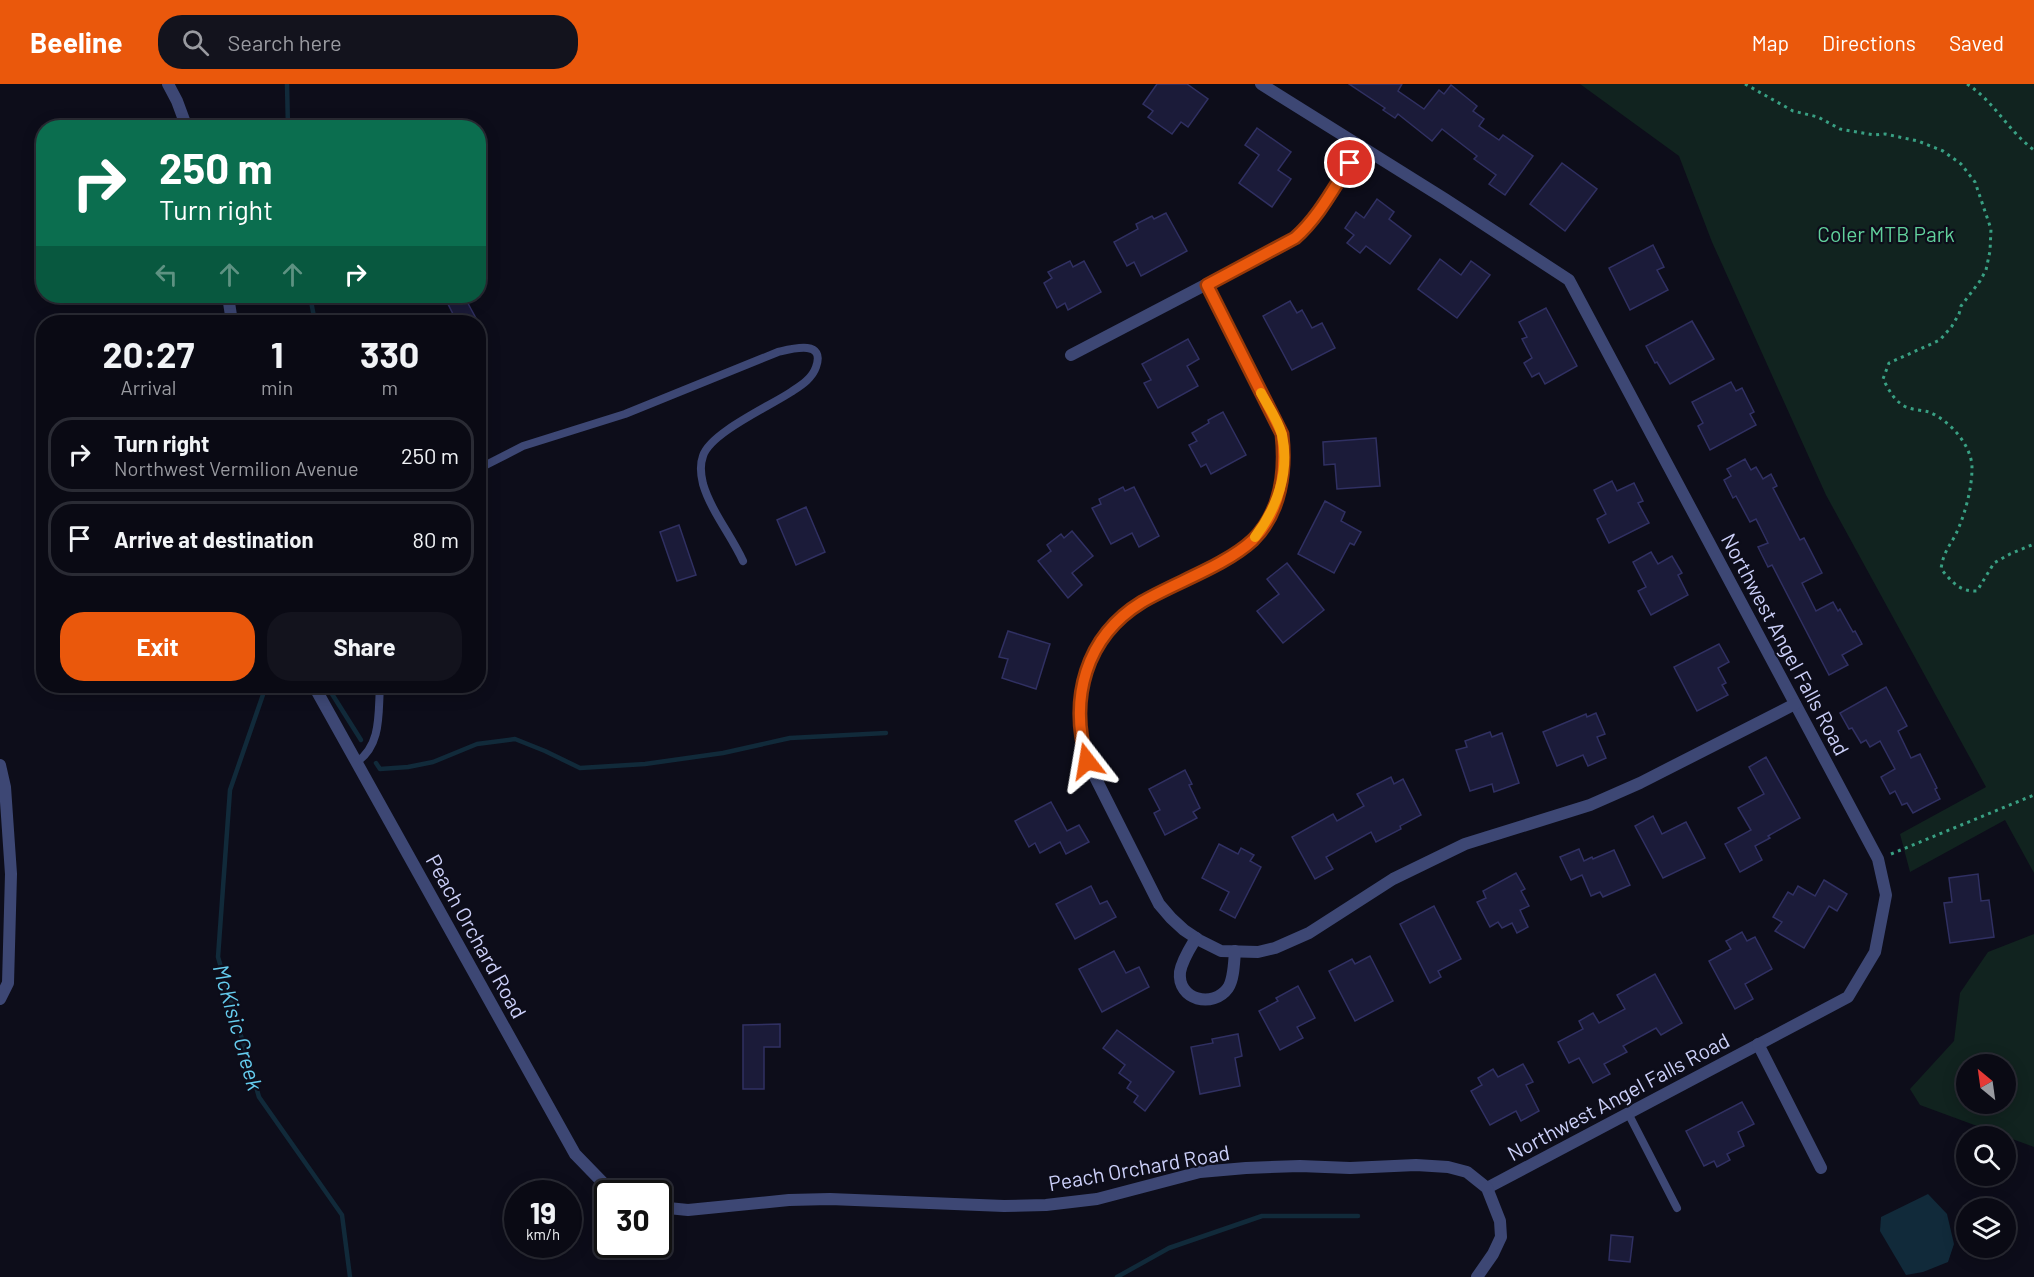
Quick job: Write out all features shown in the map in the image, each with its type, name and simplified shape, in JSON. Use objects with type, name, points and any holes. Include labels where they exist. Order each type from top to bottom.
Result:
[{"type":"street","points":[[168,84],[184,120]]},
{"type":"street","name":"Northwest Angel Falls Road","points":[[1261,84],[1569,280],[1878,859],[1886,895],[1875,952],[1848,997],[1486,1188]]},
{"type":"street","points":[[1071,355],[1295,238],[1307,228],[1361,146]]},
{"type":"street","points":[[1207,285],[1282,434],[1284,451],[1282,483],[1274,508],[1254,539],[1221,561],[1141,603],[1119,620],[1093,655],[1084,678],[1079,709],[1081,740],[1087,761],[1159,904],[1171,918],[1196,938],[1221,951],[1258,952],[1275,948],[1309,933],[1393,879],[1465,844],[1590,805],[1640,783],[1795,704]]},
{"type":"street","name":"Peach Orchard Road","points":[[318,693],[575,1154],[600,1180]]},
{"type":"street","points":[[0,765],[5,787],[11,874],[9,982],[0,999]]},
{"type":"street","points":[[1196,938],[1180,972],[1184,990],[1194,998],[1213,1000],[1220,997],[1230,986],[1235,951]]},
{"type":"street","points":[[1758,1044],[1821,1168]]},
{"type":"street","name":"Peach Orchard Road","points":[[672,1209],[688,1210],[789,1200],[830,1199],[958,1205],[1046,1205],[1097,1199],[1200,1173],[1299,1166],[1350,1168],[1416,1164],[1448,1167],[1467,1173],[1486,1188]]},
{"type":"street","points":[[1477,1277],[1501,1238],[1500,1221],[1486,1188]]},
{"type":"lane","points":[[486,465],[523,446],[625,414],[778,352],[797,347],[809,347],[817,356],[817,366],[804,383],[717,438],[702,457],[702,481],[707,495],[743,561]]},
{"type":"lane","points":[[357,762],[372,748],[378,724],[380,693]]},
{"type":"lane","points":[[1628,1113],[1677,1208]]},
{"type":"path","points":[[1745,84],[1793,111],[1818,117],[1840,129],[1874,135],[1885,134],[1918,141],[1943,151],[1961,164],[1975,182],[1990,230],[1990,251],[1986,270],[1961,306],[1952,326],[1940,340],[1889,363],[1883,379],[1892,396],[1907,407],[1928,412],[1940,418],[1956,432],[1967,449],[1972,467],[1967,501],[1958,529],[1943,554],[1941,569],[1954,585],[1968,592],[1977,591],[1994,563],[2034,544]]},
{"type":"path","points":[[1967,84],[1982,94],[2012,130],[2034,150]]},
{"type":"path","points":[[1878,859],[2034,795]]},
{"type":"green space","name":"Coler MTB Park","points":[[1580,84],[2034,84],[2034,873],[2005,820],[1910,872],[1900,834],[1986,787],[1826,495],[1712,242],[1679,156]]},
{"type":"green space","points":[[2034,934],[2034,1147],[2016,1140],[2016,1126],[1977,1126],[1920,1105],[1910,1089],[1954,1041],[1960,993],[1988,952]]},
{"type":"water","points":[[1928,1194],[1947,1214],[1954,1244],[1948,1262],[1923,1272],[1906,1275],[1880,1231],[1881,1217]]},
{"type":"building","points":[[1157,84],[1187,84],[1208,99],[1188,127],[1181,122],[1172,134],[1148,117],[1153,111],[1143,104]]},
{"type":"building","points":[[1349,84],[1402,84],[1398,91],[1424,109],[1439,90],[1444,94],[1451,85],[1477,106],[1473,111],[1484,119],[1479,126],[1499,140],[1503,135],[1533,156],[1505,195],[1489,184],[1496,175],[1474,159],[1477,156],[1442,129],[1432,141],[1398,114],[1395,118],[1383,110],[1385,108]]},
{"type":"building","points":[[1257,128],[1291,152],[1278,170],[1291,179],[1272,207],[1239,183],[1259,155],[1245,145]]},
{"type":"building","points":[[1562,163],[1597,189],[1565,231],[1530,204]]},
{"type":"building","points":[[1377,199],[1394,212],[1389,219],[1411,236],[1390,264],[1366,246],[1360,253],[1347,243],[1354,235],[1345,228],[1356,212],[1364,218]]},
{"type":"building","points":[[1166,213],[1187,251],[1141,276],[1134,262],[1127,266],[1114,242],[1138,229],[1136,224],[1152,216],[1154,219]]},
{"type":"building","points":[[1653,245],[1664,267],[1657,270],[1668,290],[1630,310],[1609,268]]},
{"type":"building","points":[[1440,259],[1461,275],[1471,261],[1490,275],[1457,318],[1418,289]]},
{"type":"building","points":[[1070,261],[1073,267],[1084,261],[1101,292],[1068,310],[1065,303],[1057,308],[1044,283],[1052,278],[1048,272]]},
{"type":"building","points":[[1290,301],[1297,313],[1302,310],[1312,328],[1322,323],[1335,348],[1292,370],[1263,316]]},
{"type":"building","points":[[468,303],[474,315],[454,315],[448,304]]},
{"type":"building","points":[[1546,308],[1577,366],[1545,384],[1539,373],[1532,377],[1524,363],[1532,358],[1522,339],[1527,337],[1519,322]]},
{"type":"building","points":[[1692,321],[1714,359],[1670,384],[1646,346]]},
{"type":"building","points":[[1188,339],[1199,359],[1187,366],[1198,386],[1158,408],[1144,383],[1151,380],[1142,364]]},
{"type":"building","points":[[1731,382],[1736,391],[1742,388],[1754,412],[1750,414],[1756,425],[1710,450],[1698,426],[1703,423],[1692,402]]},
{"type":"building","points":[[1223,412],[1246,455],[1211,474],[1206,464],[1201,467],[1189,445],[1197,441],[1192,433]]},
{"type":"building","points":[[1376,438],[1380,486],[1337,489],[1335,464],[1324,465],[1323,442]]},
{"type":"building","points":[[1745,459],[1751,470],[1756,467],[1763,479],[1771,474],[1777,486],[1773,488],[1800,540],[1804,538],[1822,573],[1802,583],[1816,611],[1833,602],[1862,644],[1842,655],[1848,665],[1829,675],[1772,565],[1768,567],[1758,547],[1768,543],[1756,519],[1750,522],[1736,496],[1733,498],[1724,480],[1731,476],[1727,469]]},
{"type":"building","points":[[1612,481],[1617,491],[1634,483],[1643,501],[1638,503],[1649,523],[1609,543],[1597,519],[1606,514],[1594,490]]},
{"type":"building","points":[[1123,487],[1125,491],[1134,487],[1159,536],[1139,547],[1132,533],[1111,544],[1092,508],[1101,504],[1099,499]]},
{"type":"building","points":[[1325,501],[1345,512],[1341,521],[1361,532],[1354,545],[1350,543],[1334,573],[1298,554]]},
{"type":"building","points":[[806,507],[825,552],[796,565],[777,520]]},
{"type":"building","points":[[679,525],[696,575],[677,581],[660,532]]},
{"type":"building","points":[[1072,531],[1093,556],[1072,573],[1082,585],[1068,598],[1038,561],[1051,551],[1047,545],[1061,534],[1064,538]]},
{"type":"building","points":[[1651,552],[1658,564],[1672,556],[1682,573],[1678,575],[1688,595],[1651,615],[1638,591],[1646,587],[1633,562]]},
{"type":"building","points":[[1287,563],[1324,610],[1283,643],[1257,611],[1279,594],[1267,579]]},
{"type":"building","points":[[1008,631],[1050,644],[1036,689],[1002,678],[1008,659],[999,657]]},
{"type":"building","points":[[1719,644],[1729,662],[1718,668],[1726,683],[1722,685],[1728,695],[1697,711],[1674,667]]},
{"type":"building","points":[[1886,687],[1907,726],[1898,731],[1911,758],[1920,754],[1940,799],[1913,813],[1907,803],[1902,805],[1895,791],[1890,794],[1881,777],[1895,769],[1880,741],[1870,747],[1866,740],[1861,743],[1852,728],[1849,729],[1840,713]]},
{"type":"building","points":[[1596,713],[1605,734],[1597,737],[1606,758],[1588,766],[1583,755],[1557,766],[1543,732],[1586,714],[1587,717]]},
{"type":"building","points":[[1490,732],[1492,737],[1502,733],[1519,783],[1494,792],[1492,784],[1470,791],[1456,750],[1467,747],[1465,741]]},
{"type":"building","points":[[1766,757],[1800,818],[1755,846],[1762,860],[1740,872],[1725,844],[1751,830],[1738,808],[1764,794],[1749,767]]},
{"type":"building","points":[[1185,770],[1200,808],[1193,812],[1197,818],[1165,835],[1154,813],[1160,810],[1149,789]]},
{"type":"building","points":[[1391,777],[1394,784],[1403,779],[1421,815],[1376,842],[1371,832],[1326,857],[1333,869],[1315,879],[1292,837],[1333,814],[1337,821],[1364,806],[1357,794]]},
{"type":"building","points":[[1051,802],[1067,831],[1079,825],[1089,842],[1066,854],[1060,842],[1040,853],[1035,843],[1029,847],[1015,821]]},
{"type":"building","points":[[1653,816],[1662,834],[1686,822],[1705,858],[1663,878],[1635,826]]},
{"type":"building","points":[[1219,844],[1238,854],[1241,848],[1254,855],[1250,861],[1261,867],[1235,918],[1220,910],[1229,892],[1202,878]]},
{"type":"building","points":[[1579,849],[1584,861],[1614,850],[1630,885],[1603,897],[1600,892],[1591,896],[1582,875],[1571,880],[1560,857]]},
{"type":"building","points":[[1516,873],[1525,889],[1521,891],[1529,906],[1520,910],[1528,927],[1517,933],[1512,923],[1502,928],[1498,922],[1490,927],[1477,902],[1486,898],[1483,891]]},
{"type":"building","points":[[1978,874],[1981,901],[1989,900],[1994,937],[1950,943],[1944,903],[1952,902],[1949,878]]},
{"type":"building","points":[[1824,880],[1847,894],[1837,911],[1829,906],[1804,948],[1775,931],[1782,922],[1773,917],[1788,892],[1793,895],[1798,886],[1815,896]]},
{"type":"building","points":[[1091,886],[1100,904],[1107,901],[1116,917],[1075,939],[1056,904]]},
{"type":"building","points":[[1434,906],[1461,959],[1438,971],[1441,977],[1430,983],[1400,924]]},
{"type":"building","points":[[1742,932],[1747,941],[1755,937],[1772,969],[1745,984],[1753,999],[1735,1009],[1709,961],[1731,949],[1726,941]]},
{"type":"building","points":[[1114,951],[1126,973],[1139,967],[1149,987],[1102,1012],[1079,969]]},
{"type":"building","points":[[1370,956],[1393,1001],[1355,1021],[1329,971],[1352,959],[1355,964]]},
{"type":"building","points":[[1655,974],[1682,1023],[1661,1035],[1656,1028],[1623,1046],[1627,1052],[1604,1064],[1610,1074],[1593,1083],[1579,1058],[1569,1063],[1558,1042],[1583,1029],[1579,1021],[1593,1013],[1599,1023],[1625,1009],[1617,995]]},
{"type":"building","points":[[1298,986],[1315,1018],[1297,1027],[1303,1038],[1280,1050],[1259,1011],[1278,1001],[1276,998]]},
{"type":"building","points":[[780,1024],[780,1047],[764,1047],[764,1089],[743,1089],[743,1025]]},
{"type":"building","points":[[1117,1030],[1174,1072],[1145,1111],[1134,1102],[1138,1096],[1127,1088],[1131,1082],[1119,1073],[1125,1065],[1103,1048]]},
{"type":"building","points":[[1238,1034],[1242,1056],[1235,1058],[1240,1086],[1200,1094],[1191,1047],[1213,1043],[1212,1039]]},
{"type":"building","points":[[1523,1064],[1533,1082],[1526,1085],[1539,1111],[1521,1121],[1516,1111],[1490,1125],[1471,1091],[1482,1085],[1478,1078],[1493,1069],[1498,1077]]},
{"type":"building","points":[[1742,1102],[1754,1124],[1738,1132],[1744,1146],[1727,1154],[1730,1160],[1717,1167],[1714,1161],[1704,1166],[1686,1131]]},
{"type":"building","points":[[1611,1235],[1633,1237],[1630,1262],[1609,1260]]},
{"type":"waterway","name":"McKisic Creek","points":[[287,84],[288,120]]},
{"type":"waterway","name":"McKisic Creek","points":[[311,303],[314,315]]},
{"type":"waterway","name":"McKisic Creek","points":[[264,693],[230,790],[218,957],[259,1097],[342,1215],[350,1277]]},
{"type":"waterway","points":[[331,693],[361,740]]},
{"type":"waterway","points":[[376,763],[380,769],[408,767],[433,762],[477,744],[515,739],[580,768],[645,764],[723,753],[790,738],[886,733]]},
{"type":"waterway","points":[[1117,1277],[1169,1248],[1262,1216],[1358,1216]]},
{"type":"slow traffic","points":[[1255,537],[1274,508],[1282,483],[1284,451],[1282,434],[1261,393]]},
{"type":"route","points":[[1087,761],[1081,740],[1080,695],[1093,655],[1106,635],[1119,620],[1141,603],[1221,561],[1254,539],[1274,508],[1282,483],[1284,451],[1282,434],[1207,285],[1295,238],[1307,228],[1350,163]]}]
